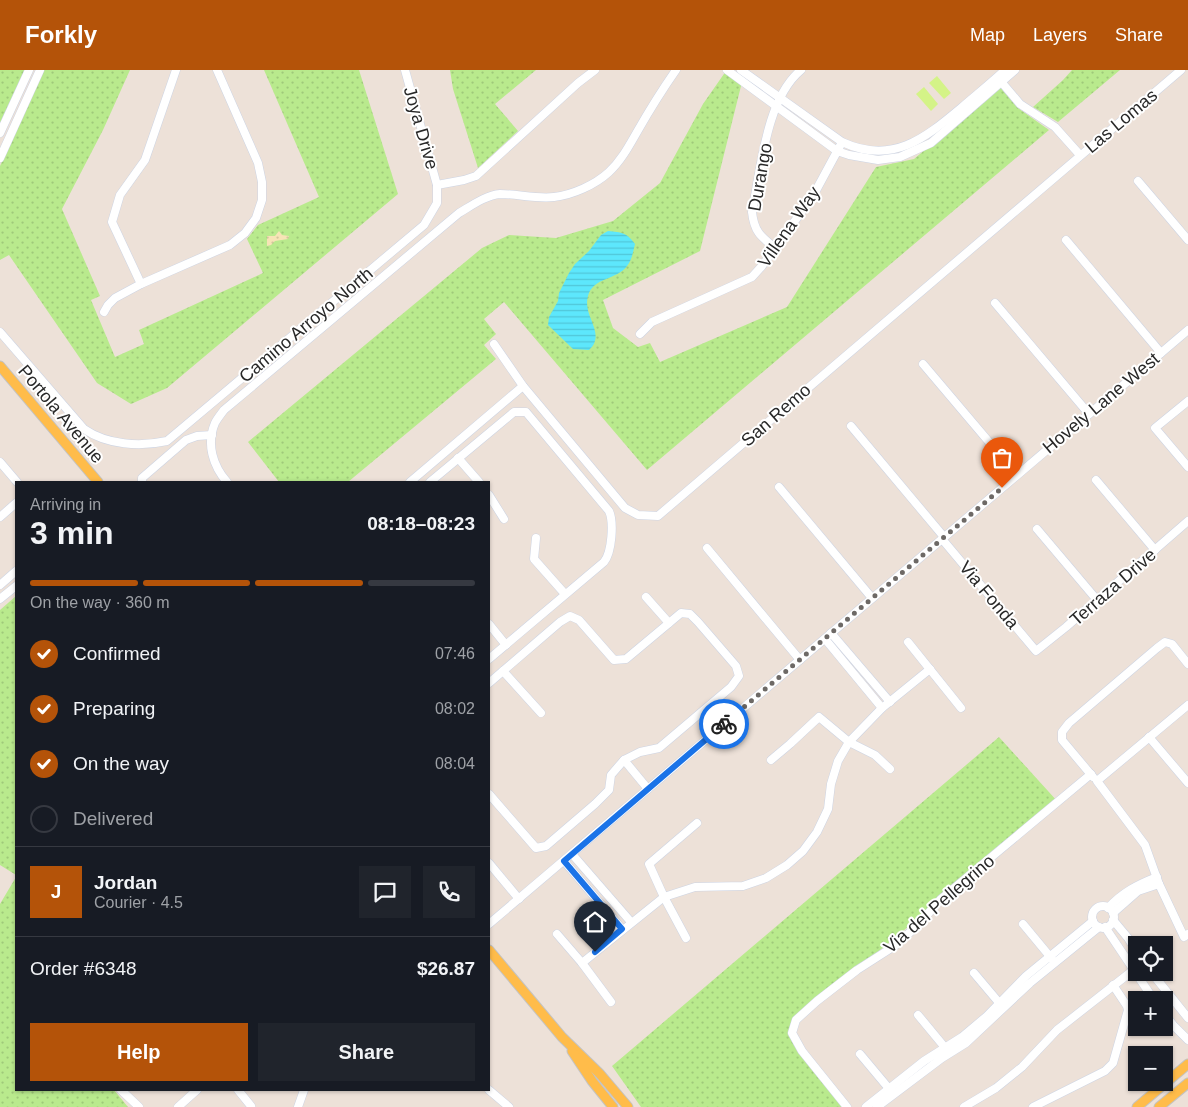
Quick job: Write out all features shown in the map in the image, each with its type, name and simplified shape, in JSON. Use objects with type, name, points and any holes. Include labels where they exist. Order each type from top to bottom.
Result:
[{"type":"main road","name":"Portola Avenue","points":[[0,366],[97,481]]},
{"type":"main road","points":[[490,951],[562,1037],[592,1081],[614,1107]]},
{"type":"main road","points":[[562,1037],[600,1074],[628,1107]]},
{"type":"main road","points":[[1137,1107],[1188,1064]]},
{"type":"main road","points":[[1159,1107],[1188,1082]]},
{"type":"street","points":[[0,133],[29,70]]},
{"type":"street","points":[[0,158],[40,70]]},
{"type":"street","points":[[141,284],[112,222],[120,195],[145,160],[176,70]]},
{"type":"street","points":[[104,312],[115,298],[141,284],[230,245],[245,234],[256,218],[262,200],[262,182],[258,163],[216,70]]},
{"type":"street","name":"Joya Drive","points":[[405,70],[437,185]]},
{"type":"street","points":[[437,185],[476,176],[594,70]]},
{"type":"street","points":[[225,481],[213,460],[212,435],[215,422],[224,410],[459,213],[480,200],[499,194],[518,197],[554,197],[574,192],[595,183],[609,173],[620,160],[676,70]]},
{"type":"street","points":[[727,70],[837,151],[878,160],[900,157],[931,143],[999,80],[1005,70]]},
{"type":"street","points":[[741,70],[842,142],[857,149],[876,151],[896,149],[915,143],[1015,70]]},
{"type":"street","name":"Durango","points":[[775,248],[760,237],[753,225],[752,212],[768,129],[779,98],[794,76],[801,70]]},
{"type":"street","name":"Las Lomas","points":[[999,80],[1020,104],[1055,127],[1080,155],[1181,70]]},
{"type":"street","name":"Villena Way","points":[[640,334],[652,322],[752,277],[813,196],[842,142]]},
{"type":"street","name":"San Remo","points":[[494,344],[523,386],[625,508],[638,515],[658,516],[1080,155]]},
{"type":"street","points":[[1138,180],[1188,240]]},
{"type":"street","name":"Camino Arroyo North","points":[[0,332],[80,424],[93,435],[116,442],[139,445],[167,441],[424,226],[437,202],[437,185]]},
{"type":"street","points":[[1066,240],[1160,353]]},
{"type":"street","points":[[995,303],[1089,414]]},
{"type":"street","name":"Hovely Lane West","points":[[490,923],[1188,330]]},
{"type":"street","points":[[923,364],[1017,475]]},
{"type":"street","points":[[411,481],[523,386]]},
{"type":"street","points":[[1188,401],[1155,428],[1188,467]]},
{"type":"street","points":[[431,481],[514,412],[526,412],[612,517],[607,558],[490,658]]},
{"type":"street","name":"Via Fonda","points":[[851,426],[1036,651]]},
{"type":"street","points":[[142,480],[186,440],[197,436],[212,435]]},
{"type":"street","points":[[458,458],[478,481]]},
{"type":"street","points":[[0,462],[16,481]]},
{"type":"street","points":[[1096,480],[1154,550]]},
{"type":"street","points":[[779,487],[872,598]]},
{"type":"street","points":[[490,497],[504,519]]},
{"type":"street","points":[[0,517],[15,504]]},
{"type":"street","name":"Terraza Drive","points":[[1036,651],[1188,521]]},
{"type":"street","points":[[1037,529],[1097,600]]},
{"type":"street","points":[[536,538],[534,558],[565,594]]},
{"type":"street","points":[[707,548],[800,660]]},
{"type":"street","points":[[0,585],[15,572]]},
{"type":"street","points":[[0,599],[15,587]]},
{"type":"street","points":[[646,597],[669,623]]},
{"type":"street","points":[[490,682],[560,622],[570,616],[579,620],[614,660],[626,659],[681,613],[690,614],[736,666],[739,676],[731,688],[659,748],[640,752],[624,760],[612,774],[609,790],[546,846],[536,848],[490,795]]},
{"type":"street","points":[[490,625],[506,644]]},
{"type":"street","points":[[831,633],[890,702]]},
{"type":"street","points":[[824,639],[882,708]]},
{"type":"street","points":[[908,642],[961,708]]},
{"type":"street","points":[[1188,664],[1172,644],[1165,642],[1076,717],[1062,732],[1062,740],[1097,781],[1145,845],[1158,881],[1184,937],[1188,934]]},
{"type":"street","points":[[582,964],[622,929],[664,897],[695,887],[743,886],[766,878],[788,865],[803,851],[817,832],[828,808],[831,784],[838,761],[849,742],[882,708],[930,669]]},
{"type":"street","points":[[503,671],[541,713]]},
{"type":"street","points":[[862,685],[870,678]]},
{"type":"street","points":[[1097,781],[1188,705]]},
{"type":"street","points":[[771,760],[819,718],[849,742],[875,755],[890,769]]},
{"type":"street","points":[[1149,737],[1188,783]]},
{"type":"street","points":[[624,760],[648,789]]},
{"type":"street","name":"Via del Pellegrino","points":[[847,1107],[802,1051],[792,1033],[796,1020],[857,970],[896,946],[941,899],[1091,774]]},
{"type":"street","points":[[686,938],[649,864],[697,824]]},
{"type":"street","points":[[572,854],[631,922]]},
{"type":"street","points":[[564,861],[622,929]]},
{"type":"street","points":[[490,864],[519,899]]},
{"type":"street","points":[[877,1107],[891,1091],[924,1061],[948,1050],[1002,1005],[1026,976],[1099,925],[1138,891],[1158,881]]},
{"type":"street","points":[[602,906],[611,898]]},
{"type":"street","points":[[1128,938],[1112,914],[1101,906],[1095,910],[1092,916],[1128,960]]},
{"type":"street","points":[[1023,924],[1052,959]]},
{"type":"street","points":[[557,934],[611,1002]]},
{"type":"street","points":[[974,973],[1002,1005]]},
{"type":"street","points":[[964,1107],[996,1088],[1022,1067],[1057,1030],[1128,973]]},
{"type":"street","points":[[1158,981],[1188,1018]]},
{"type":"street","points":[[1033,1107],[1105,1071],[1113,1063],[1128,1010],[1112,986]]},
{"type":"street","points":[[918,1015],[948,1050]]},
{"type":"street","points":[[1173,1025],[1188,1040]]},
{"type":"street","points":[[860,1054],[891,1091]]},
{"type":"street","points":[[123,1091],[139,1107]]},
{"type":"street","points":[[178,1107],[196,1091]]},
{"type":"street","points":[[239,1091],[251,1106]]},
{"type":"street","points":[[298,1107],[304,1091]]},
{"type":"street","points":[[490,1091],[509,1107]]},
{"type":"street","points":[[866,1107],[891,1091]]},
{"type":"green space","points":[[0,70],[25,70],[0,126]]},
{"type":"green space","points":[[44,70],[130,70],[103,130],[62,209],[100,296],[91,300],[115,357],[144,344],[139,330],[263,273],[247,239],[258,225],[319,197],[264,70],[359,70],[398,194],[167,388],[131,404],[97,383],[9,255],[0,260],[0,166]]},
{"type":"green space","points":[[450,70],[536,70],[495,104],[518,131],[478,168],[453,89]]},
{"type":"green space","points":[[1072,70],[1120,70],[1058,122],[1033,107]]},
{"type":"green space","points":[[726,71],[742,82],[700,251],[603,300],[613,328],[638,347],[650,343],[660,362],[787,307],[876,167],[914,159],[1000,87],[1018,108],[1049,130],[647,470],[504,302],[484,319],[496,334],[484,345],[496,359],[349,481],[278,481],[248,442],[482,248],[509,235],[556,238],[613,221],[660,183],[703,104]]},
{"type":"green space","points":[[937,76],[951,93],[944,99],[929,83]]},
{"type":"green space","points":[[924,87],[938,104],[931,111],[916,94]]},
{"type":"green space","points":[[15,597],[15,874],[0,865],[0,610]]},
{"type":"green space","points":[[999,737],[1058,802],[796,1020],[792,1033],[851,1107],[641,1107],[612,1066]]},
{"type":"green space","points":[[15,879],[15,1091],[115,1091],[128,1107],[0,1107],[0,904]]},
{"type":"sand","points":[[279,231],[282,235],[289,236],[288,239],[275,241],[267,246],[267,236],[275,236]]},
{"type":"water","points":[[608,231],[621,233],[629,237],[635,244],[632,256],[629,264],[623,271],[600,282],[591,290],[587,304],[595,331],[594,344],[589,350],[573,349],[548,325],[549,317],[558,301],[559,293],[575,264],[589,251],[601,235]]},
{"type":"way so far","points":[[724,724],[1002,488]]},
{"type":"route","points":[[595,952],[622,929],[564,861],[724,724]]}]
